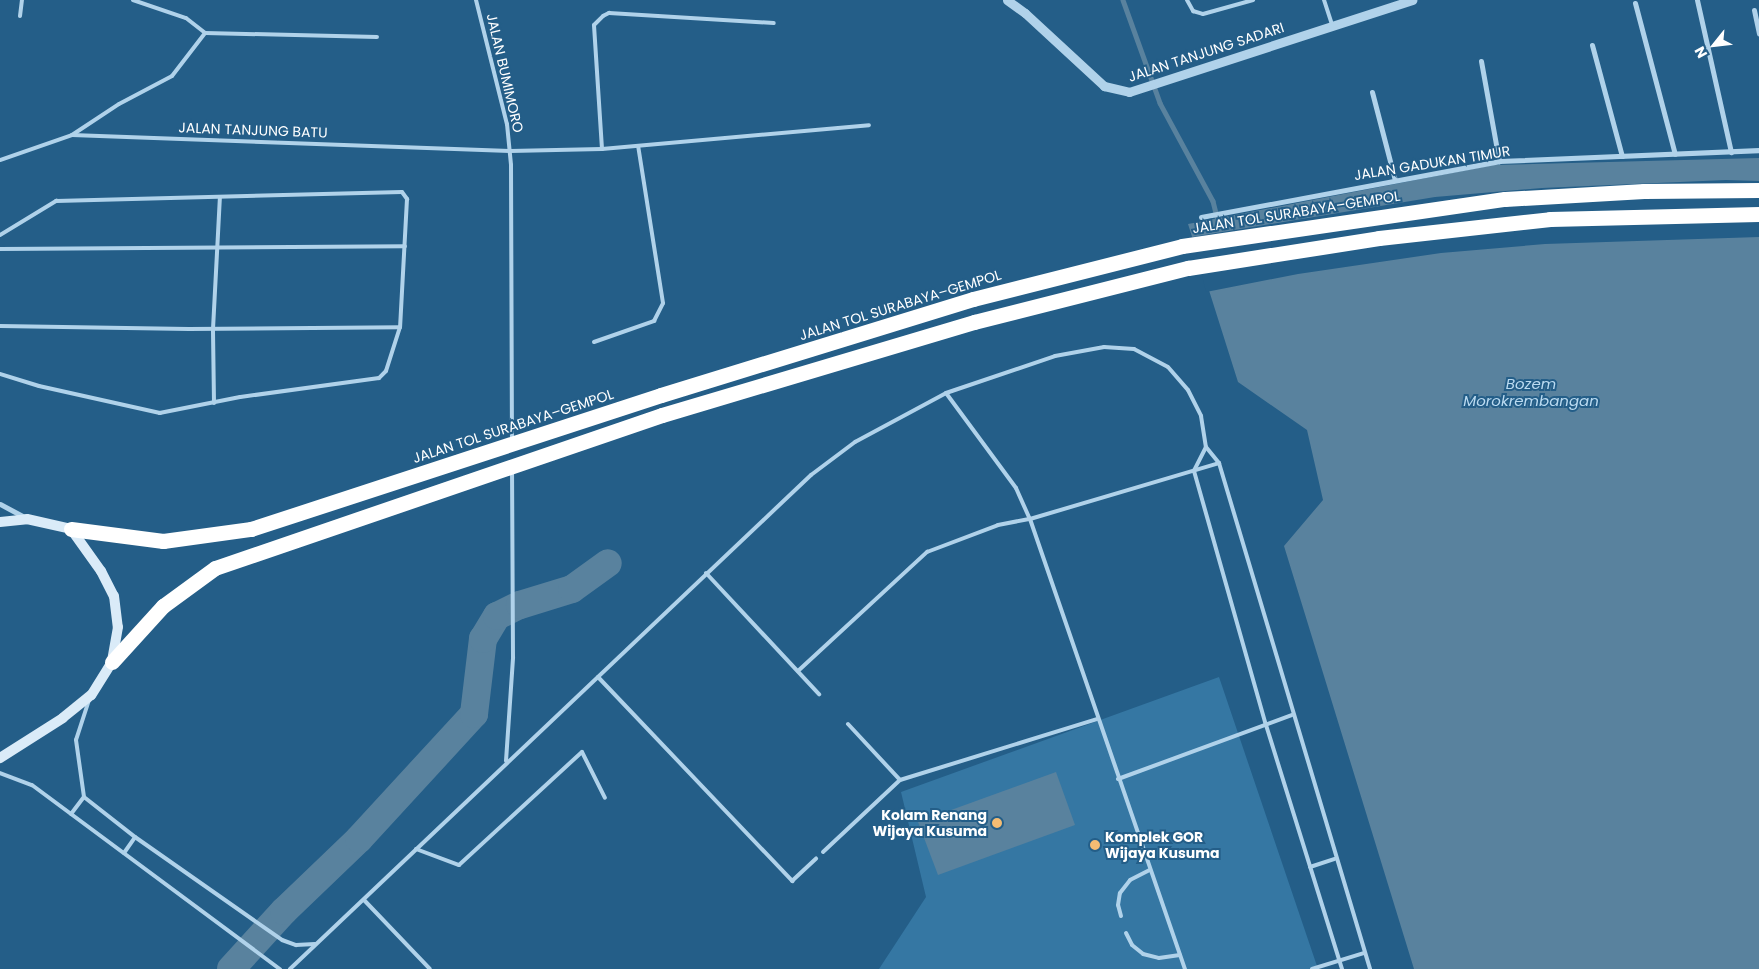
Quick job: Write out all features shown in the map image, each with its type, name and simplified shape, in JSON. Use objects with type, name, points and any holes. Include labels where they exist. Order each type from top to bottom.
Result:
[{"type":"highway","name":"JALAN TOL SURABAYA–GEMPOL","points":[[71,529],[163,541],[258,527],[661,395],[944,308],[1182,246],[1372,216],[1514,198],[1644,191],[1759,190]]},
{"type":"highway","points":[[112,662],[163,606],[215,568],[662,416],[974,322],[1188,268],[1379,238],[1550,219],[1759,214]]},
{"type":"main road","points":[[0,522],[27,519],[71,529],[101,570],[114,596],[118,627],[112,662],[91,696],[63,718],[0,758]]},
{"type":"street","name":"JALAN TANJUNG SADARI","points":[[1007,0],[1025,13],[1104,86],[1129,92],[1164,79],[1412,0]]},
{"type":"street","points":[[1697,0],[1731,152]]},
{"type":"street","points":[[1635,3],[1675,154]]},
{"type":"street","points":[[1754,10],[1759,33]]},
{"type":"street","points":[[1592,45],[1622,156]]},
{"type":"street","points":[[1481,62],[1499,161]]},
{"type":"street","points":[[1372,92],[1395,180]]},
{"type":"street","name":"JALAN GADUKAN TIMUR","points":[[1201,217],[1499,161],[1759,150]]},
{"type":"street","points":[[0,504],[27,519]]},
{"type":"lane","points":[[20,16],[22,0]]},
{"type":"lane","points":[[133,0],[186,18],[205,33],[377,37]]},
{"type":"lane","name":"JALAN BUMIMORO","points":[[476,0],[506,124],[510,150],[512,449]]},
{"type":"lane","points":[[1188,0],[1193,11],[1203,14],[1253,0]]},
{"type":"lane","points":[[1324,0],[1332,25]]},
{"type":"lane","points":[[602,149],[594,25],[603,16],[609,13],[774,23]]},
{"type":"lane","points":[[72,135],[120,104],[172,76],[205,33]]},
{"type":"lane","name":"JALAN TANJUNG BATU","points":[[0,160],[72,135],[510,150],[602,149],[869,125]]},
{"type":"lane","points":[[594,342],[654,321],[663,303],[638,146]]},
{"type":"lane","points":[[0,235],[56,202],[402,192],[407,199],[400,327],[386,371],[379,378],[160,413],[39,386],[0,374]]},
{"type":"lane","points":[[214,403],[213,329],[220,198]]},
{"type":"lane","points":[[0,249],[405,246]]},
{"type":"lane","points":[[0,326],[213,329],[400,327]]},
{"type":"lane","points":[[290,969],[706,572],[811,475],[856,442],[946,393],[1055,356],[1104,347],[1134,349],[1168,367],[1188,390],[1200,416],[1206,447],[1219,463],[1292,715],[1370,969]]},
{"type":"lane","points":[[946,393],[1016,488],[1030,519],[1118,780],[1185,969]]},
{"type":"lane","points":[[1206,447],[1194,471],[1266,725],[1342,969]]},
{"type":"lane","points":[[506,762],[513,657],[512,459]]},
{"type":"lane","points":[[798,671],[928,552],[998,525],[1030,519],[1219,463]]},
{"type":"lane","points":[[706,572],[819,694]]},
{"type":"lane","points":[[598,677],[792,881],[816,859]]},
{"type":"lane","points":[[91,696],[76,740],[84,797],[135,837],[282,940],[296,945],[316,944]]},
{"type":"lane","points":[[1118,780],[1292,715]]},
{"type":"lane","points":[[823,852],[900,780],[1097,719]]},
{"type":"lane","points":[[848,724],[900,780]]},
{"type":"lane","points":[[416,849],[459,865],[582,752],[605,798]]},
{"type":"lane","points":[[0,773],[32,785],[280,969]]},
{"type":"lane","points":[[71,814],[84,797]]},
{"type":"lane","points":[[124,854],[135,837]]},
{"type":"lane","points":[[1310,867],[1336,859]]},
{"type":"lane","points":[[1121,916],[1118,905],[1120,893],[1130,880],[1150,870]]},
{"type":"lane","points":[[364,900],[430,969]]},
{"type":"lane","points":[[1126,933],[1132,945],[1143,954],[1159,958],[1180,955]]},
{"type":"lane","points":[[1312,969],[1364,953]]},
{"type":"shaded area","name":"Komplek GOR Wijaya Kusuma","points":[[1219,677],[1318,969],[879,969],[926,897],[901,792]]},
{"type":"water","name":"Bozem Morokrembangan","points":[[1759,158],[1759,969],[1414,969],[1284,546],[1323,500],[1307,430],[1238,382],[1188,224],[1493,165]]},
{"type":"water","name":"Kolam Renang Wijaya Kusuma","points":[[1056,772],[1075,825],[938,875],[918,822]]},
{"type":"pier","points":[[1726,180],[1759,181],[1759,237],[1545,244],[1441,253],[1298,274],[1206,292],[1192,237],[1435,197],[1542,188]]},
{"type":"waterway","points":[[1123,0],[1160,103],[1213,201],[1217,217]]},
{"type":"waterway","points":[[231,969],[284,911],[359,839],[474,714],[483,639],[497,616],[520,605],[572,589],[608,563]]},
{"type":"place","name":"Kolam Renang Wijaya Kusuma","points":[[997,823]]},
{"type":"place","name":"Komplek GOR Wijaya Kusuma","points":[[1095,845]]}]
